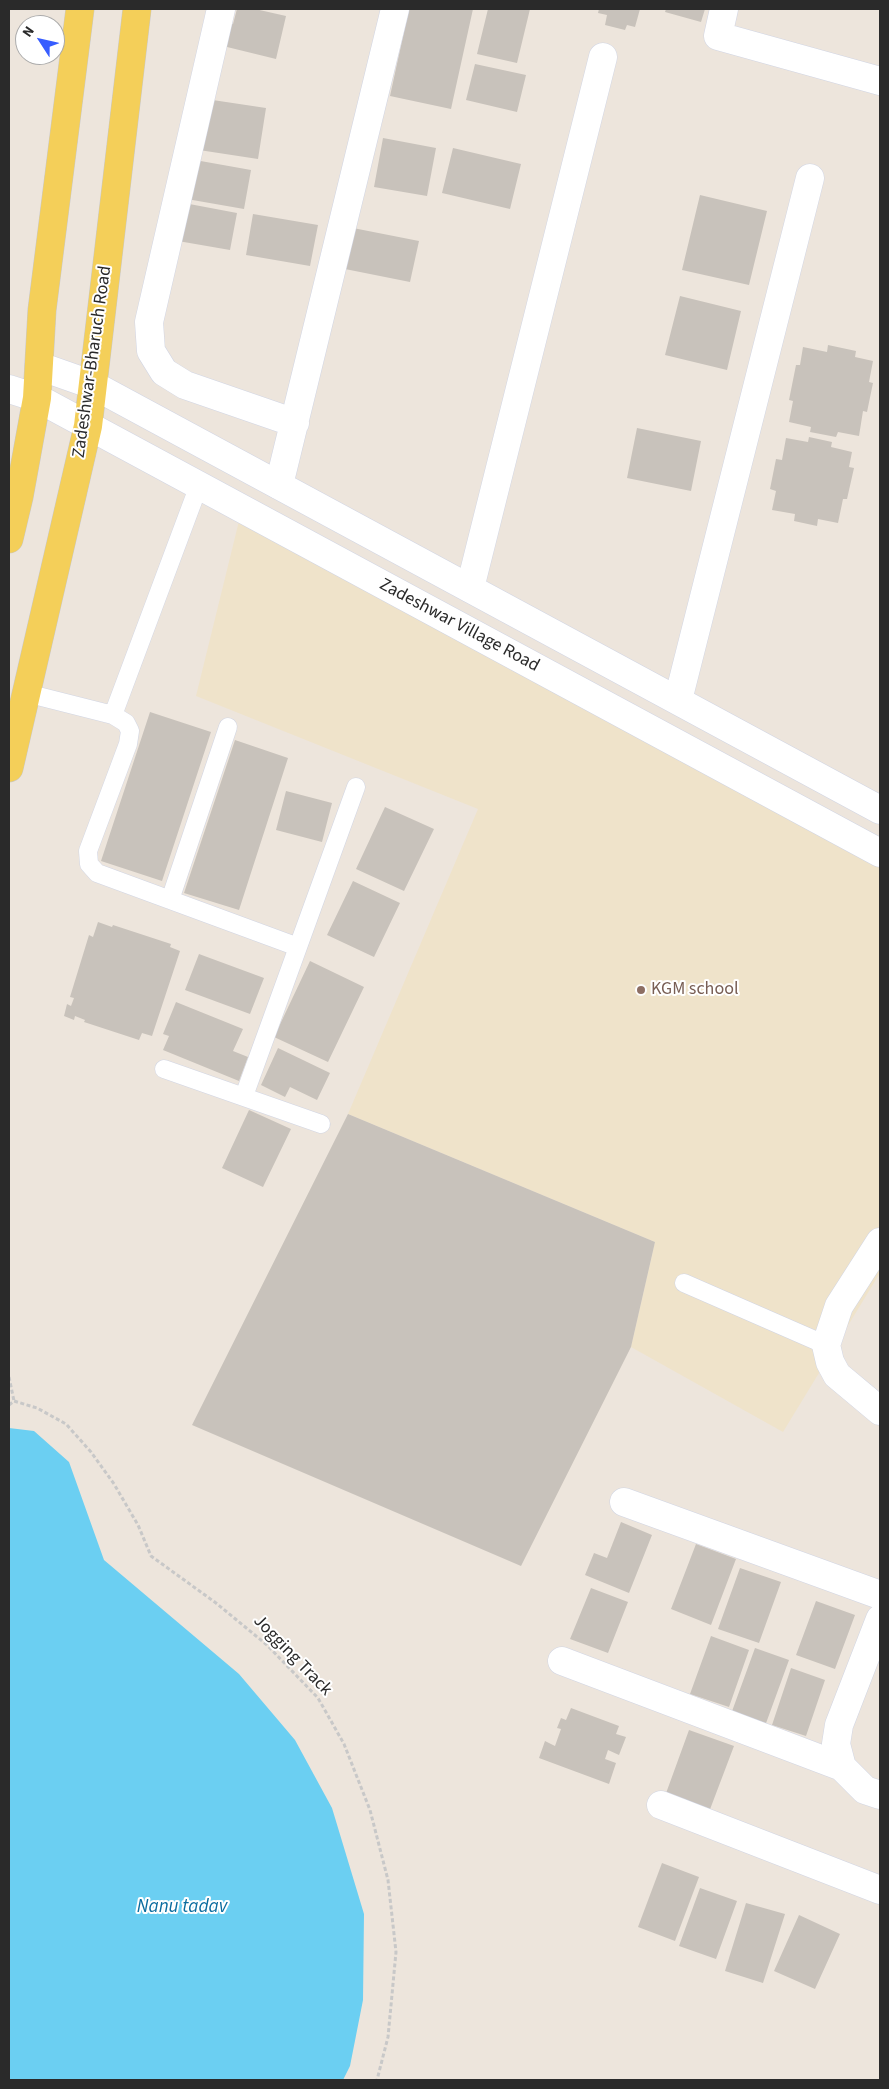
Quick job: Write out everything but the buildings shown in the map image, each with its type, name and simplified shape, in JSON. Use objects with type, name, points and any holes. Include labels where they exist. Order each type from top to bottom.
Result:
[{"type":"main road","points":[[9,539],[19,497],[37,398],[42,310],[80,9]]},
{"type":"main road","name":"Zadeshwar-Bharuch Road","points":[[9,768],[88,426],[137,9]]},
{"type":"street","points":[[221,9],[149,322],[152,351],[164,372],[185,385],[295,423]]},
{"type":"street","points":[[279,485],[395,9]]},
{"type":"street","points":[[724,9],[718,36],[880,81]]},
{"type":"street","points":[[470,588],[603,57]]},
{"type":"street","points":[[678,700],[810,178]]},
{"type":"street","points":[[39,366],[93,385],[880,810]]},
{"type":"street","name":"Zadeshwar Village Road","points":[[9,389],[37,398],[880,853]]},
{"type":"street","points":[[880,1242],[839,1306],[826,1345],[830,1362],[837,1374],[880,1411]]},
{"type":"street","points":[[624,1502],[880,1595]]},
{"type":"street","points":[[842,1767],[836,1744],[838,1725],[880,1619]]},
{"type":"street","points":[[562,1661],[842,1767],[865,1790],[880,1795]]},
{"type":"street","points":[[661,1805],[880,1890]]},
{"type":"lane","points":[[113,715],[199,486]]},
{"type":"lane","points":[[26,693],[113,715],[126,723],[130,731],[128,744],[88,851],[89,864],[97,874],[298,947]]},
{"type":"lane","points":[[170,900],[228,728]]},
{"type":"lane","points":[[244,1096],[356,787]]},
{"type":"lane","points":[[164,1069],[321,1124]]},
{"type":"lane","points":[[684,1283],[826,1345]]},
{"type":"path","points":[[9,1377],[14,1401],[9,1405]]},
{"type":"path","name":"Jogging Track","points":[[14,1401],[37,1408],[66,1424],[91,1452],[114,1484],[138,1525],[151,1556],[216,1603],[267,1645],[318,1698],[344,1744],[370,1810],[386,1871],[396,1952],[388,2036],[377,2080]]},
{"type":"shaded area","name":"KGM school","points":[[239,521],[880,866],[880,1273],[783,1432],[631,1347],[655,1242],[348,1114],[478,809],[196,696]]},
{"type":"water","name":"Nanu tadav","points":[[9,1428],[34,1431],[69,1462],[104,1560],[239,1674],[295,1740],[332,1808],[364,1914],[363,2000],[350,2066],[343,2080],[9,2080]]},
{"type":"place","name":"KGM school","points":[[641,990]]}]
